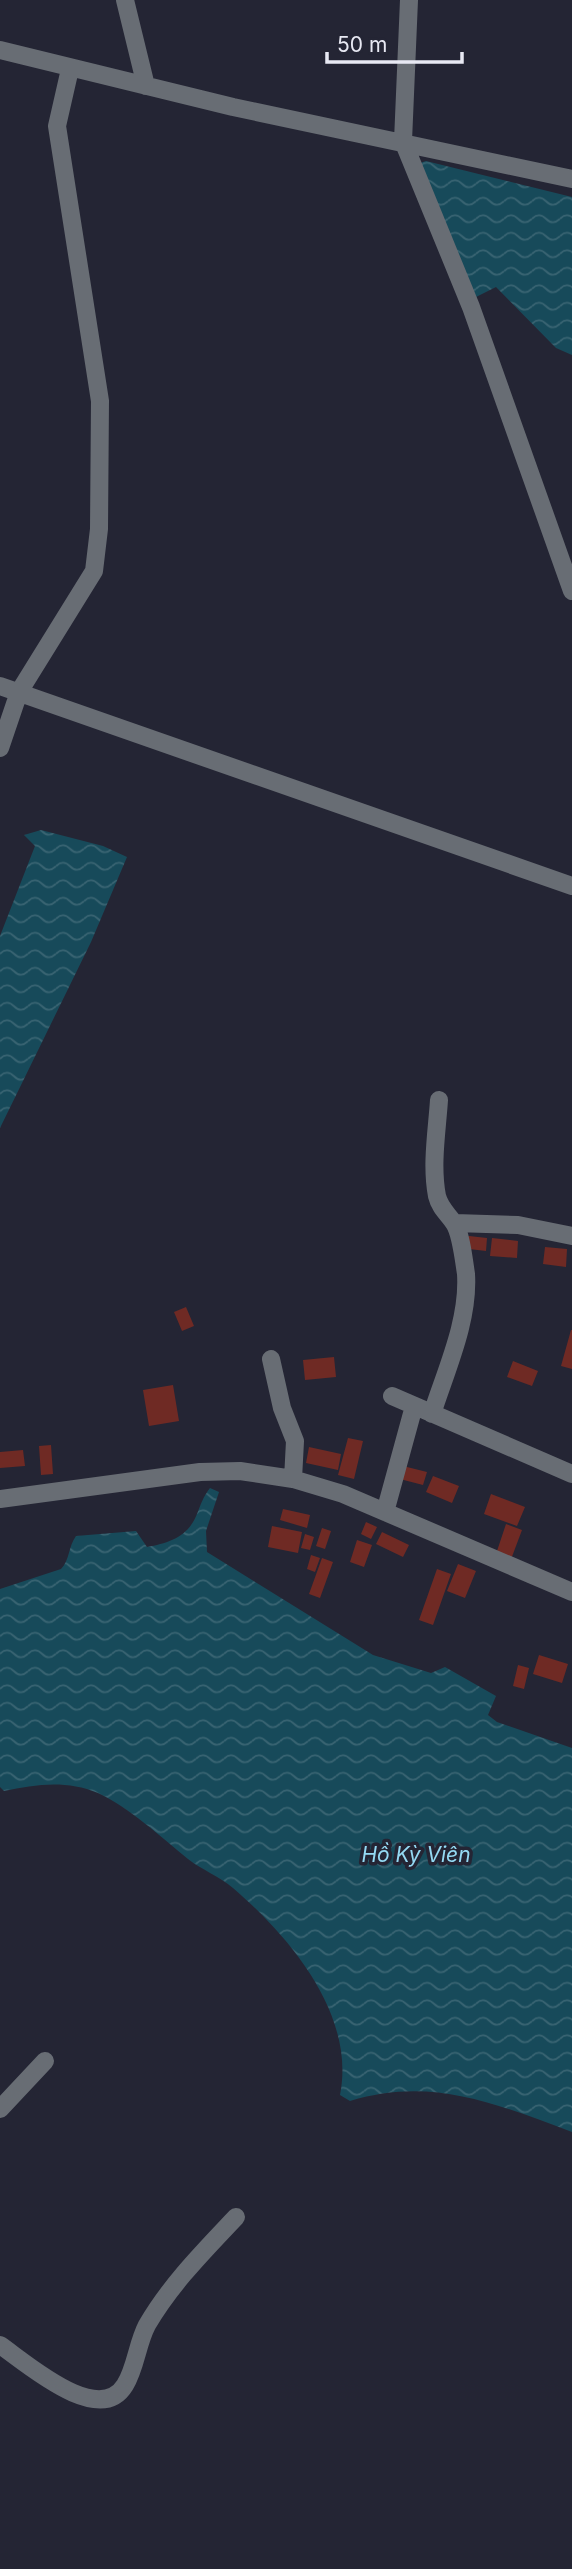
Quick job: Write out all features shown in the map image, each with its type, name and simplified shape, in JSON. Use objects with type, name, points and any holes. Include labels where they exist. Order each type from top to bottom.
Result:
[{"type":"street","points":[[125,0],[146,86]]},
{"type":"street","points":[[409,0],[403,141],[471,307],[572,591]]},
{"type":"street","points":[[0,50],[70,69],[572,179]]},
{"type":"street","points":[[0,748],[19,692],[94,571],[99,529],[100,401],[57,126],[70,69]]},
{"type":"street","points":[[0,685],[572,886]]},
{"type":"street","points":[[432,1414],[456,1340],[466,1297],[466,1273],[455,1223],[440,1206],[437,1196],[435,1177],[439,1100]]},
{"type":"street","points":[[455,1223],[517,1225],[572,1236]]},
{"type":"street","points":[[271,1359],[282,1408],[295,1441],[293,1479]]},
{"type":"street","points":[[391,1396],[572,1474]]},
{"type":"street","points":[[386,1512],[414,1406]]},
{"type":"street","points":[[0,1499],[200,1472],[240,1471],[293,1479],[343,1494],[572,1592]]},
{"type":"street","points":[[0,2109],[45,2061]]},
{"type":"street","points":[[0,2345],[61,2387],[85,2399],[109,2398],[119,2393],[130,2375],[145,2329],[173,2284],[236,2217]]},
{"type":"water","points":[[426,161],[572,197],[572,355],[556,348],[496,287],[474,298],[420,163]]},
{"type":"water","points":[[41,830],[103,846],[127,857],[91,942],[0,1128],[0,936],[35,846],[24,835]]},
{"type":"water","name":"Hồ Kỳ Viên","points":[[210,1488],[219,1492],[206,1531],[207,1552],[373,1655],[431,1673],[445,1667],[496,1696],[488,1715],[497,1722],[572,1748],[572,2132],[490,2103],[436,2092],[380,2094],[350,2101],[340,2095],[342,2065],[338,2036],[328,2007],[296,1954],[255,1908],[233,1888],[188,1859],[133,1815],[98,1793],[63,1785],[40,1785],[4,1791],[0,1787],[0,1589],[61,1569],[76,1536],[136,1531],[147,1547],[177,1538],[193,1522]]},
{"type":"building","points":[[460,1235],[487,1238],[486,1251],[469,1249]]},
{"type":"building","points":[[492,1238],[518,1241],[517,1258],[490,1256]]},
{"type":"building","points":[[545,1247],[567,1249],[566,1267],[543,1264]]},
{"type":"building","points":[[186,1307],[194,1326],[182,1331],[174,1312]]},
{"type":"building","points":[[572,1330],[572,1369],[561,1366]]},
{"type":"building","points":[[334,1357],[336,1377],[305,1380],[303,1360]]},
{"type":"building","points":[[513,1361],[538,1371],[532,1386],[507,1377]]},
{"type":"building","points":[[173,1385],[179,1421],[149,1426],[143,1390]]},
{"type":"building","points":[[348,1438],[363,1441],[354,1479],[338,1475]]},
{"type":"building","points":[[51,1445],[53,1474],[41,1475],[39,1446]]},
{"type":"building","points":[[309,1447],[341,1454],[338,1470],[306,1463]]},
{"type":"building","points":[[23,1450],[25,1466],[0,1468],[0,1452]]},
{"type":"building","points":[[399,1465],[427,1472],[423,1485],[396,1478]]},
{"type":"building","points":[[433,1476],[459,1486],[452,1503],[426,1492]]},
{"type":"building","points":[[491,1494],[525,1507],[517,1526],[484,1514]]},
{"type":"building","points":[[283,1509],[310,1515],[307,1528],[280,1520]]},
{"type":"building","points":[[366,1522],[377,1527],[371,1539],[361,1534]]},
{"type":"building","points":[[506,1524],[522,1530],[510,1562],[495,1557]]},
{"type":"building","points":[[272,1526],[302,1532],[298,1553],[268,1547]]},
{"type":"building","points":[[322,1528],[331,1531],[325,1549],[316,1546]]},
{"type":"building","points":[[382,1532],[409,1545],[403,1557],[376,1544]]},
{"type":"building","points":[[305,1534],[314,1537],[310,1550],[301,1548]]},
{"type":"building","points":[[357,1540],[372,1545],[364,1567],[350,1562]]},
{"type":"building","points":[[311,1555],[320,1558],[315,1572],[307,1569]]},
{"type":"building","points":[[322,1558],[333,1562],[320,1598],[309,1594]]},
{"type":"building","points":[[458,1564],[476,1571],[465,1598],[447,1591]]},
{"type":"building","points":[[437,1569],[451,1574],[433,1625],[419,1620]]},
{"type":"building","points":[[539,1655],[568,1664],[562,1683],[533,1674]]},
{"type":"building","points":[[518,1665],[529,1668],[524,1689],[513,1686]]}]
